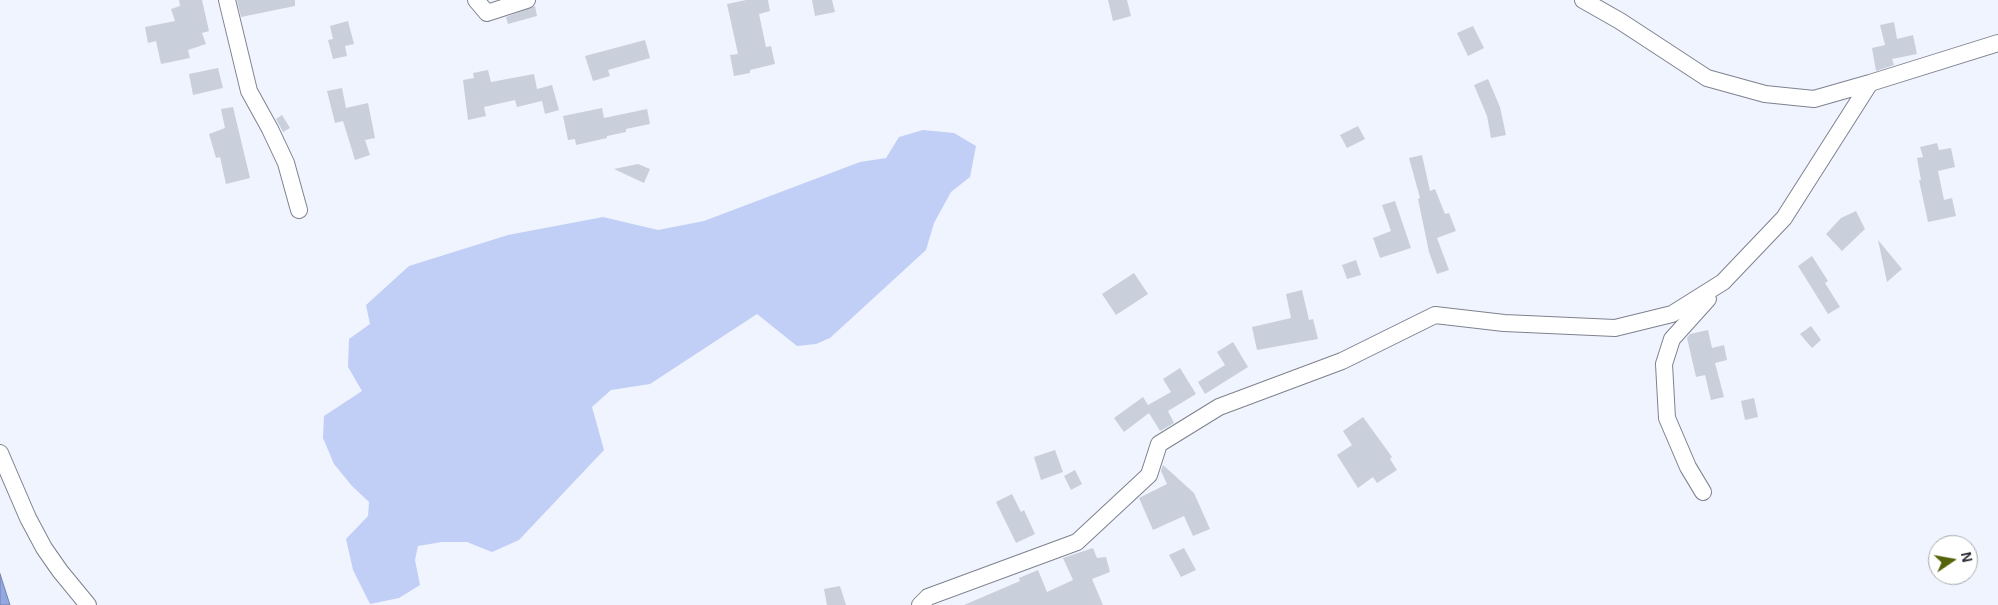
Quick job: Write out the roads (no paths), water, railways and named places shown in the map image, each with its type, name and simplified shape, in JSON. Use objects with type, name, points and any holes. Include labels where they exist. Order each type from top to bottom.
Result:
[{"type":"street","points":[[227,0],[249,91],[270,129],[286,164],[300,210]]},
{"type":"street","points":[[476,0],[487,12],[527,0]]},
{"type":"street","points":[[1583,0],[1620,21],[1706,78],[1765,94],[1814,99],[1870,84],[1998,43]]},
{"type":"street","points":[[1703,492],[1688,468],[1667,418],[1664,364],[1672,339],[1784,218],[1870,84]]},
{"type":"street","points":[[920,605],[928,597],[1077,542],[1149,476],[1159,444],[1219,408],[1342,361],[1435,315],[1504,323],[1615,328],[1672,314],[1723,282]]},
{"type":"street","points":[[0,453],[28,518],[44,548],[60,572],[88,605]]}]
